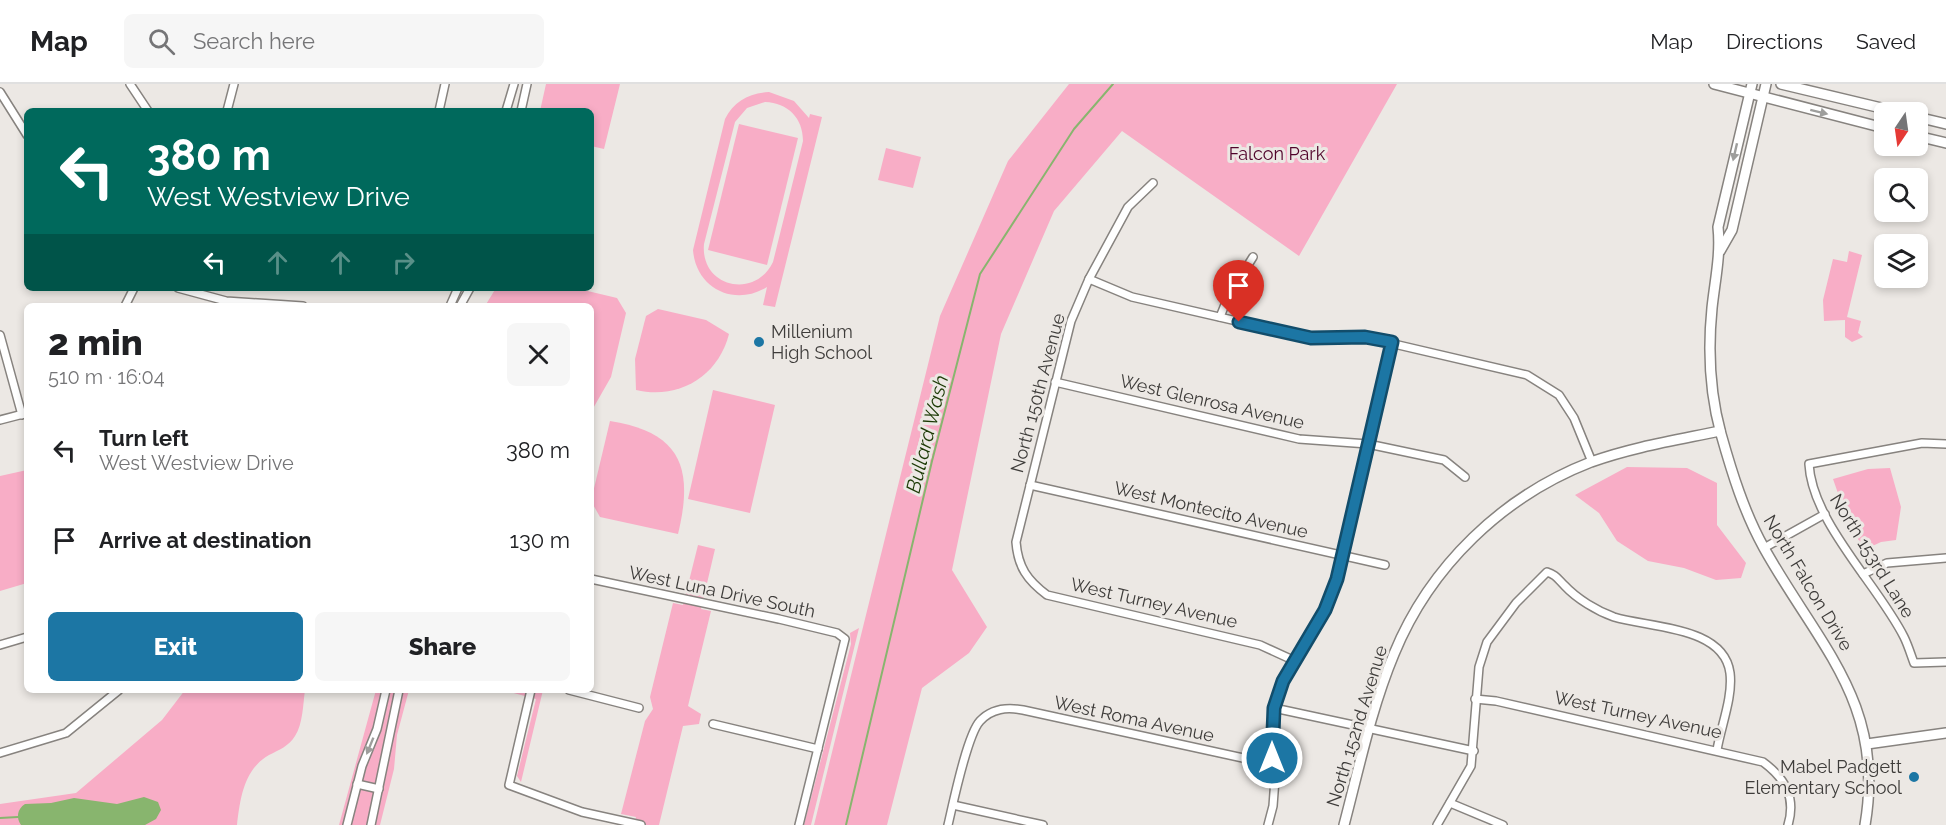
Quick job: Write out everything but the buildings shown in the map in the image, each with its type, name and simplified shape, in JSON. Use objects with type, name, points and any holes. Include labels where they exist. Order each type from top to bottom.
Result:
[{"type":"street","points":[[130,84],[146,108]]},
{"type":"street","points":[[228,108],[234,84]]},
{"type":"street","points":[[439,108],[443,84]]},
{"type":"street","points":[[507,108],[514,84]]},
{"type":"street","points":[[521,108],[527,84]]},
{"type":"street","points":[[1714,84],[1765,91],[1874,125]]},
{"type":"street","points":[[1780,84],[1874,106]]},
{"type":"street","name":"North Falcon Drive","points":[[1751,88],[1718,226],[1720,251],[1714,290],[1711,337],[1713,384],[1720,431],[1737,489],[1764,548],[1846,681],[1856,702],[1867,744],[1869,787],[1865,825]]},
{"type":"street","name":"North Falcon Drive","points":[[1720,251],[1732,230],[1765,91]]},
{"type":"street","points":[[0,92],[24,130]]},
{"type":"street","points":[[1928,120],[1946,124]]},
{"type":"street","points":[[1928,138],[1946,142]]},
{"type":"street","name":"North 150th Avenue","points":[[1018,561],[1016,542],[1071,321],[1089,279],[1128,207],[1153,183]]},
{"type":"street","points":[[1220,317],[1228,297],[1253,257]]},
{"type":"street","points":[[1089,279],[1120,294],[1311,338],[1365,337],[1516,371],[1538,380],[1559,395],[1568,409],[1592,462]]},
{"type":"street","points":[[189,291],[226,301],[257,303]]},
{"type":"street","points":[[0,335],[24,414],[0,420]]},
{"type":"street","points":[[1268,825],[1275,780],[1272,758],[1274,708],[1283,681],[1325,610],[1343,555],[1392,342]]},
{"type":"street","name":"West Glenrosa Avenue","points":[[1055,382],[1299,439],[1368,444],[1444,460],[1465,477]]},
{"type":"street","name":"North 152nd Avenue","points":[[1344,825],[1370,729],[1399,641],[1414,613],[1452,560],[1485,526],[1527,494],[1592,462],[1652,445],[1720,431]]},
{"type":"street","name":"North 153rd Lane","points":[[1946,444],[1922,443],[1809,464],[1810,483],[1825,514],[1904,637],[1914,663],[1946,662]]},
{"type":"street","name":"West Montecito Avenue","points":[[1030,485],[1385,565]]},
{"type":"street","points":[[1764,548],[1825,514]]},
{"type":"street","points":[[1863,573],[1893,561],[1946,558]]},
{"type":"street","name":"West Turney Avenue","points":[[1018,561],[1029,581],[1047,595],[1260,645],[1295,661]]},
{"type":"street","points":[[1437,825],[1471,766],[1474,752],[1475,699],[1479,667],[1487,642],[1516,603],[1547,572],[1557,576],[1563,585],[1585,603],[1613,616],[1698,635],[1713,642],[1724,656],[1730,673],[1717,750]]},
{"type":"street","name":"West Luna Drive South","points":[[594,580],[779,619],[837,633],[845,639],[818,749]]},
{"type":"street","points":[[0,645],[24,638]]},
{"type":"street","points":[[0,753],[66,733],[115,693]]},
{"type":"street","points":[[347,825],[357,784],[377,729],[385,693]]},
{"type":"street","points":[[371,825],[398,693]]},
{"type":"street","points":[[530,693],[509,786],[582,812],[641,825]]},
{"type":"street","points":[[581,693],[639,708]]},
{"type":"street","name":"West Turney Avenue","points":[[1475,699],[1496,701],[1763,762],[1785,783],[1792,799],[1788,825]]},
{"type":"street","points":[[1274,708],[1474,752]]},
{"type":"street","name":"West Roma Avenue","points":[[953,805],[974,730],[991,712],[1001,709],[1023,710],[1243,758],[1272,758]]},
{"type":"street","points":[[713,724],[818,749],[799,825]]},
{"type":"street","points":[[1867,744],[1946,733]]},
{"type":"street","points":[[357,784],[379,789]]},
{"type":"street","points":[[1450,803],[1468,813],[1503,825]]},
{"type":"street","points":[[948,825],[953,805],[1043,825]]},
{"type":"green space","points":[[546,84],[620,84],[604,149],[594,147],[594,108],[541,108]]},
{"type":"green space","name":"Falcon Park","points":[[1069,84],[1397,84],[1299,256],[1122,131],[1054,211],[1001,334],[952,570],[987,627],[969,653],[922,688],[887,825],[814,825],[940,316],[1008,161]]},
{"type":"green space","points":[[769,92],[794,101],[809,118],[810,114],[822,117],[775,307],[763,305],[767,287],[755,293],[742,295],[719,291],[701,275],[693,250],[725,119],[733,107],[743,99]],"holes":[[[765,102],[773,103],[793,113],[800,125],[803,141],[773,262],[765,274],[754,281],[742,284],[730,283],[719,279],[711,270],[705,259],[704,244],[735,122],[747,108]]]},
{"type":"green space","points":[[739,124],[798,138],[767,265],[708,250]]},
{"type":"green space","points":[[886,148],[921,157],[913,188],[878,180]]},
{"type":"green space","points":[[1849,251],[1862,255],[1847,317],[1861,321],[1858,333],[1863,337],[1852,342],[1845,337],[1845,320],[1824,321],[1823,300],[1833,259],[1847,262]]},
{"type":"green space","points":[[494,291],[588,291],[617,298],[626,313],[611,377],[594,407],[594,303],[487,303]]},
{"type":"green space","points":[[658,309],[706,320],[729,334],[716,362],[694,382],[667,392],[636,390],[635,359],[646,316]]},
{"type":"green space","points":[[713,390],[775,405],[750,513],[688,499]]},
{"type":"green space","points":[[610,421],[634,426],[653,434],[667,444],[677,457],[682,472],[683,511],[678,534],[600,517],[594,506],[594,488]]},
{"type":"green space","points":[[1627,467],[1687,468],[1717,483],[1717,525],[1746,563],[1741,578],[1716,580],[1684,568],[1648,561],[1617,541],[1599,513],[1575,495]]},
{"type":"green space","points":[[1890,468],[1901,507],[1896,540],[1881,542],[1864,550],[1847,519],[1833,479],[1868,469]]},
{"type":"green space","points":[[24,471],[24,584],[0,591],[0,476]]},
{"type":"green space","points":[[698,545],[715,549],[701,609],[711,611],[688,706],[701,714],[699,724],[683,726],[659,825],[634,825],[636,817],[621,814],[645,721],[653,709],[650,697],[673,603],[683,605]]},
{"type":"green space","points":[[859,628],[811,825],[804,825],[851,644],[850,633]]},
{"type":"green space","points":[[183,693],[305,693],[300,726],[293,739],[261,761],[249,776],[242,795],[237,825],[0,825],[0,804],[76,793],[162,720]]},
{"type":"green space","points":[[375,693],[408,693],[397,735],[394,769],[380,825],[339,825]]},
{"type":"green space","points":[[513,693],[542,693],[521,782],[517,776],[536,699]]},
{"type":"shaded area","points":[[144,797],[158,802],[161,810],[156,819],[145,825],[21,825],[18,819],[19,811],[25,804],[51,803],[74,798],[117,804]]},
{"type":"waterway","name":"Bullard Wash","points":[[846,825],[932,461],[980,274],[1074,129],[1113,84]]},
{"type":"waterway","points":[[0,818],[18,817]]},
{"type":"place","name":"Millenium High School","points":[[759,342]]},
{"type":"place","name":"Mabel Padgett Elementary School","points":[[1914,777]]},
{"type":"route","points":[[1239,322],[1311,338],[1365,337],[1392,342],[1337,579],[1325,610],[1283,681],[1272,721],[1272,758]]}]
